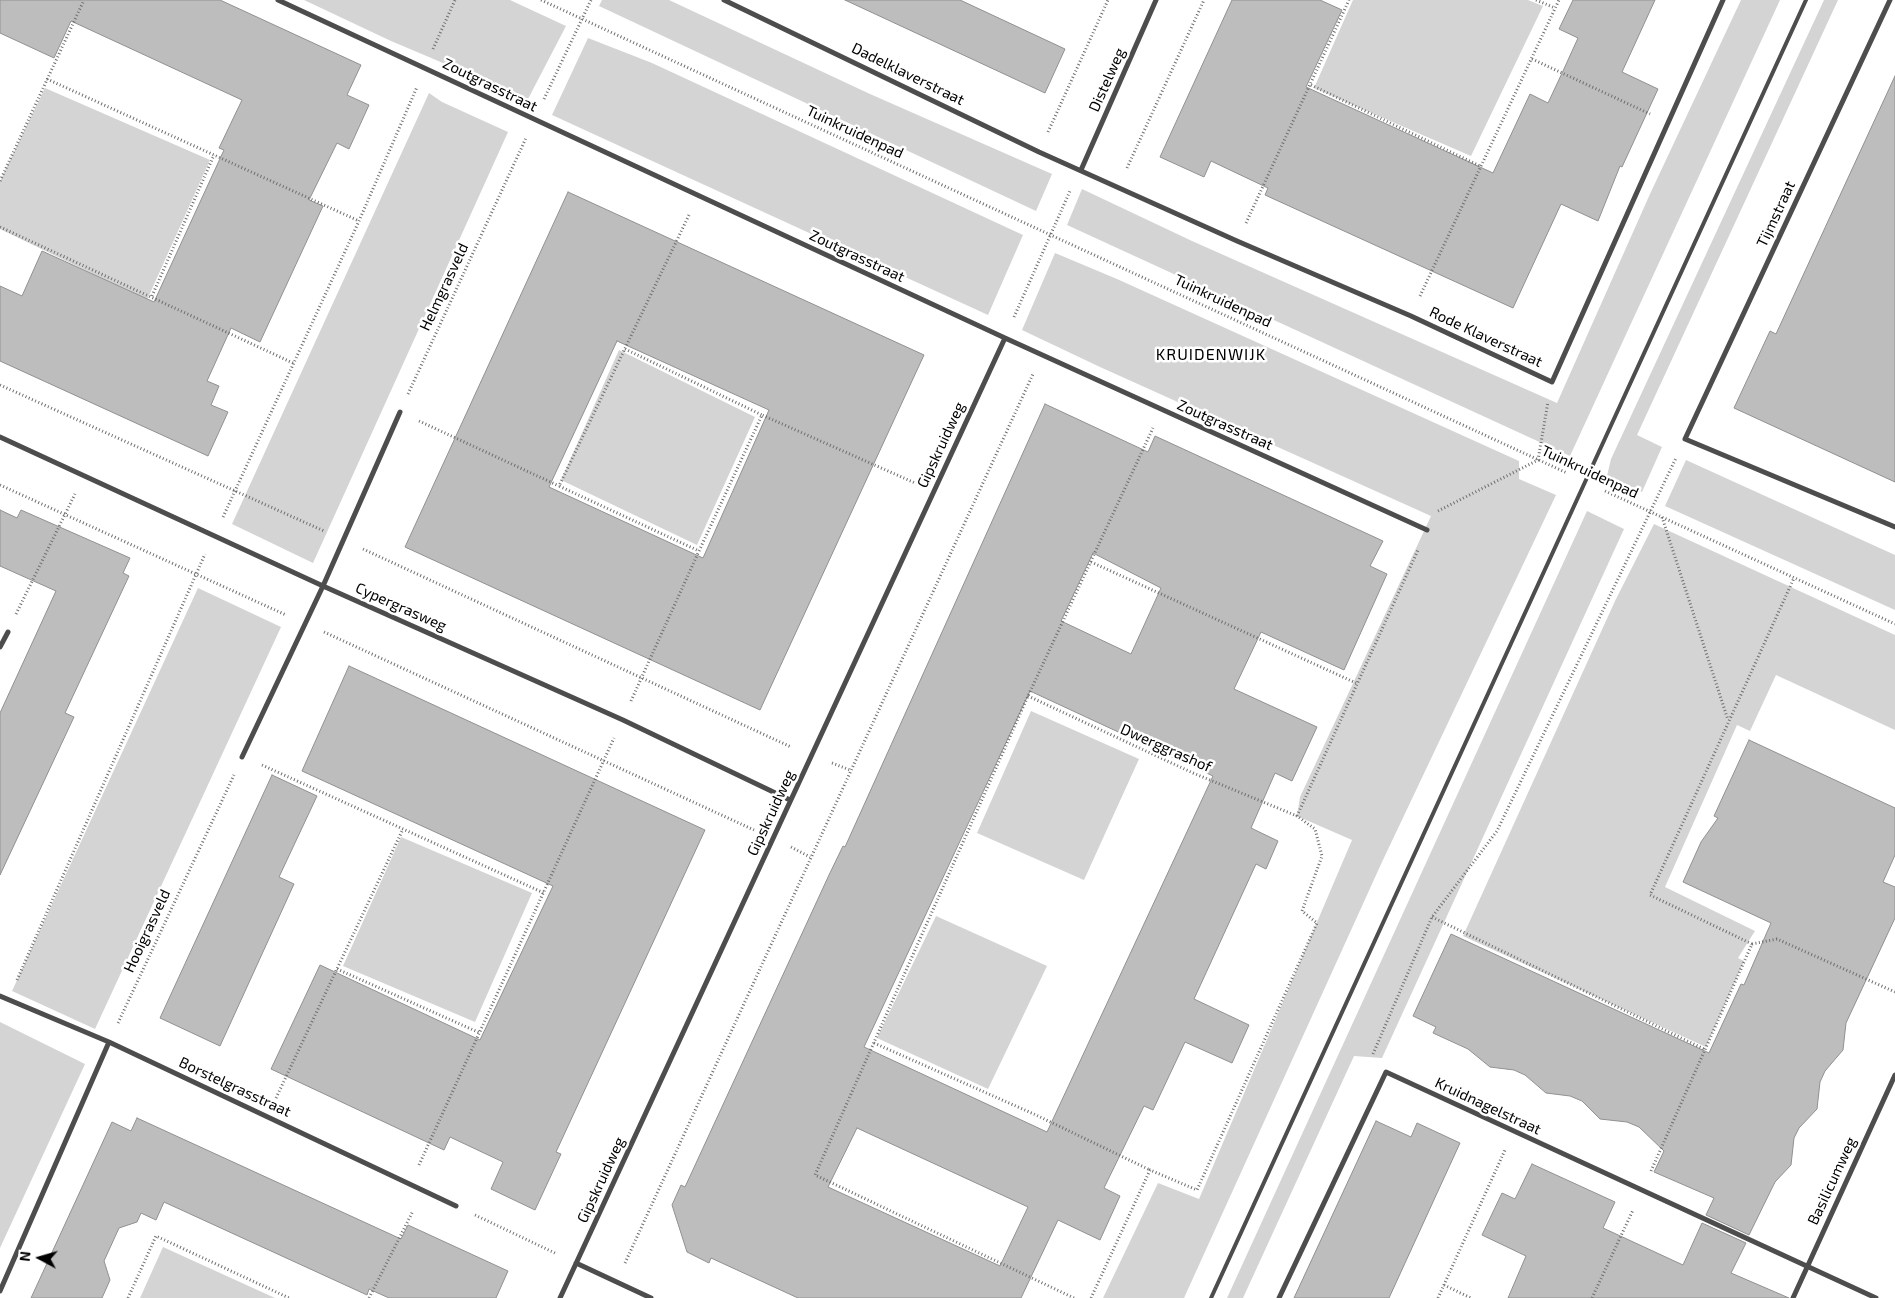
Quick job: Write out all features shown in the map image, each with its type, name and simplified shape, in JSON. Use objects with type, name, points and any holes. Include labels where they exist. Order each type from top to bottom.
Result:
[{"type":"street","name":"Zoutgrasstraat","points":[[278,0],[1004,338],[1427,530]]},
{"type":"street","name":"Dadelklaverstraat","points":[[724,0],[1081,170]]},
{"type":"street","name":"Distelweg","points":[[1081,170],[1156,0]]},
{"type":"street","name":"Rode Klaverstraat","points":[[1081,170],[1237,241],[1411,316],[1552,382],[1723,0]]},
{"type":"street","name":"Tijmstraat","points":[[1685,439],[1890,0]]},
{"type":"street","name":"Gipskruidweg","points":[[560,1298],[1004,338]]},
{"type":"street","points":[[242,757],[323,586],[400,412]]},
{"type":"street","name":"Cypergrasweg","points":[[0,437],[323,586],[623,720],[790,800]]},
{"type":"street","points":[[1685,439],[1895,527]]},
{"type":"street","points":[[0,647],[8,632]]},
{"type":"street","name":"Borstelgrasstraat","points":[[0,996],[109,1042],[456,1206]]},
{"type":"street","points":[[0,1291],[109,1042]]},
{"type":"street","points":[[1279,1298],[1386,1072]]},
{"type":"street","name":"Kruidnagelstraat","points":[[1386,1072],[1876,1298]]},
{"type":"street","name":"Basilicumweg","points":[[1793,1298],[1895,1075]]},
{"type":"street","points":[[576,1263],[651,1298]]},
{"type":"lane","points":[[1211,1298],[1806,0]]},
{"type":"path","points":[[0,181],[84,0]]},
{"type":"path","points":[[8,1000],[196,575],[358,222],[455,0]]},
{"type":"path","name":"Tuinkruidenpad","points":[[540,0],[1895,624]]},
{"type":"path","name":"Helmgrasveld","points":[[400,412],[591,0]]},
{"type":"path","points":[[1040,152],[1108,0]]},
{"type":"path","points":[[1118,187],[1204,0]]},
{"type":"path","points":[[1237,241],[1349,0]]},
{"type":"path","points":[[1536,0],[1555,8]]},
{"type":"path","points":[[1411,316],[1559,0]]},
{"type":"path","points":[[1532,59],[1668,123]]},
{"type":"path","points":[[48,79],[358,222]]},
{"type":"path","points":[[1311,85],[1480,166]]},
{"type":"path","points":[[152,296],[214,155]]},
{"type":"path","points":[[1004,338],[1081,170]]},
{"type":"path","points":[[559,486],[698,196]]},
{"type":"path","points":[[0,227],[152,296],[293,364]]},
{"type":"path","points":[[625,349],[762,415],[933,492]]},
{"type":"path","points":[[616,1282],[1042,355]]},
{"type":"path","points":[[1297,816],[1356,683],[1437,511],[1538,460],[1552,382]]},
{"type":"path","points":[[0,385],[811,756],[850,770]]},
{"type":"path","points":[[1074,1298],[815,1175],[1028,696],[1161,410]]},
{"type":"path","points":[[400,412],[699,551]]},
{"type":"path","points":[[411,1184],[762,415]]},
{"type":"path","points":[[1386,1072],[1370,1061],[1432,917],[1497,831],[1685,439]]},
{"type":"path","points":[[8,632],[83,475]]},
{"type":"path","points":[[0,485],[306,623],[773,838],[810,857]]},
{"type":"path","points":[[1662,517],[1729,721]]},
{"type":"path","points":[[1091,562],[1356,683]]},
{"type":"path","points":[[1794,578],[1650,895],[1752,944],[1777,939],[1895,992]]},
{"type":"path","name":"Dwerggrashof","points":[[1028,696],[1193,774],[1297,816],[1315,829],[1322,856],[1302,911],[1317,923],[1197,1190],[1150,1170]]},
{"type":"path","points":[[242,757],[544,893]]},
{"type":"path","name":"Hooigrasveld","points":[[109,1042],[242,757]]},
{"type":"path","points":[[268,1116],[403,829]]},
{"type":"path","points":[[1432,917],[1706,1050]]},
{"type":"path","points":[[1592,1298],[1706,1050],[1752,944]]},
{"type":"path","points":[[337,968],[480,1033]]},
{"type":"path","points":[[874,1043],[1036,1115],[1150,1170],[1091,1298]]},
{"type":"path","points":[[1438,1298],[1513,1132]]},
{"type":"path","points":[[369,1298],[424,1190]]},
{"type":"path","points":[[456,1206],[576,1263]]},
{"type":"path","points":[[128,1298],[156,1236],[289,1298]]},
{"type":"path","points":[[1444,1286],[1471,1298]]},
{"type":"shaded area","points":[[304,0],[510,0],[566,26],[528,99],[391,41]]},
{"type":"shaded area","points":[[602,0],[669,0],[870,94],[1052,174],[1036,211],[599,6]]},
{"type":"shaded area","points":[[1353,0],[1528,0],[1543,6],[1471,156],[1314,88]]},
{"type":"shaded area","points":[[1741,0],[1780,0],[1570,456],[1067,225],[1082,189],[1192,241],[1557,403],[1650,194]]},
{"type":"shaded area","points":[[1824,0],[1838,0],[1637,435],[1662,447],[1642,492],[1607,476],[1611,459]]},
{"type":"shaded area","points":[[588,38],[652,63],[1023,235],[988,315],[552,115]]},
{"type":"shaded area","points":[[45,88],[210,160],[147,300],[0,229],[0,181]]},
{"type":"shaded area","points":[[429,93],[442,102],[508,132],[313,563],[232,524]]},
{"type":"shaded area","points":[[1055,253],[1117,279],[1519,461],[1519,479],[1556,495],[1382,862],[1184,1298],[1103,1298],[1158,1183],[1199,1199],[1352,840],[1297,816],[1300,797],[1431,516],[1022,330]]},
{"type":"shaded area","points":[[619,350],[755,417],[697,545],[561,480]]},
{"type":"shaded area","points":[[1686,460],[1895,555],[1895,610],[1665,506]]},
{"type":"shaded area","points":[[1587,511],[1624,529],[1382,1058],[1354,1056],[1243,1298],[1227,1298]]},
{"type":"shaded area","points":[[1654,524],[1895,635],[1895,730],[1776,675],[1750,731],[1737,725],[1665,887],[1755,931],[1738,958],[1744,961],[1706,1047],[1463,936],[1615,601]]},
{"type":"shaded area","points":[[198,588],[281,627],[95,1029],[12,991]]},
{"type":"shaded area","points":[[1031,711],[1139,759],[1084,880],[977,833]]},
{"type":"shaded area","points":[[401,837],[532,893],[475,1022],[343,966]]},
{"type":"shaded area","points":[[936,916],[1047,966],[988,1089],[877,1038]]},
{"type":"shaded area","points":[[0,1022],[85,1064],[0,1248]]},
{"type":"shaded area","points":[[163,1247],[275,1298],[140,1298]]},
{"type":"building","points":[[0,0],[220,0],[361,65],[347,95],[369,105],[349,149],[337,143],[309,200],[323,206],[260,342],[231,328],[207,381],[219,386],[211,405],[228,412],[208,456],[0,361],[0,286],[22,296],[42,251],[154,302],[224,150],[219,148],[242,100],[71,21],[54,58],[0,33]]},
{"type":"building","points":[[845,0],[960,0],[1065,49],[1045,93]]},
{"type":"building","points":[[1232,0],[1320,0],[1342,10],[1306,87],[1493,173],[1530,94],[1548,103],[1563,71],[1578,38],[1559,29],[1573,0],[1655,0],[1622,72],[1658,89],[1622,167],[1620,166],[1598,221],[1561,204],[1513,308],[1265,195],[1268,188],[1211,161],[1204,177],[1160,157]]},
{"type":"building","points":[[1895,76],[1895,482],[1734,408],[1770,331],[1776,334]]},
{"type":"building","points":[[568,192],[924,355],[760,710],[405,547]],"holes":[[[617,341],[769,410],[703,558],[549,487]]]},
{"type":"building","points":[[1045,404],[1148,452],[1155,436],[1383,541],[1370,566],[1387,574],[1344,670],[1261,632],[1234,689],[1317,727],[1292,781],[1275,773],[1251,828],[1278,841],[1266,869],[1256,864],[1194,999],[1249,1025],[1232,1063],[1185,1042],[1153,1110],[1144,1106],[1104,1188],[1120,1196],[1100,1240],[1058,1220],[1021,1298],[798,1298],[711,1258],[709,1263],[687,1252],[672,1205],[681,1185],[685,1187],[829,875],[843,846],[845,847]],"holes":[[[1093,553],[1161,588],[1131,654],[1061,621]],[[1030,691],[1213,776],[1047,1132],[864,1047]],[[857,1128],[1028,1207],[1000,1266],[828,1187]]]},
{"type":"building","points":[[0,510],[17,518],[21,510],[130,558],[123,573],[129,576],[65,713],[74,717],[0,875],[0,713],[56,591],[0,566]]},
{"type":"building","points":[[349,666],[705,830],[556,1152],[561,1154],[535,1210],[491,1189],[503,1162],[450,1137],[444,1150],[271,1069],[320,965],[480,1040],[553,886],[302,771]]},
{"type":"building","points":[[1749,740],[1895,808],[1895,855],[1883,882],[1895,887],[1895,918],[1846,1023],[1843,1050],[1825,1071],[1820,1082],[1817,1109],[1799,1128],[1794,1138],[1791,1165],[1775,1182],[1749,1235],[1706,1215],[1714,1198],[1654,1172],[1664,1151],[1639,1127],[1627,1122],[1600,1119],[1582,1101],[1570,1096],[1546,1093],[1525,1075],[1514,1070],[1490,1067],[1468,1049],[1433,1033],[1436,1027],[1413,1016],[1451,934],[1709,1053],[1741,984],[1744,985],[1771,923],[1683,882],[1701,842],[1718,818],[1714,816]]},
{"type":"building","points":[[272,775],[317,796],[279,877],[294,884],[220,1046],[160,1018]]},
{"type":"building","points":[[137,1118],[401,1239],[408,1225],[508,1271],[496,1298],[389,1298],[369,1289],[367,1295],[164,1202],[156,1220],[141,1213],[137,1222],[119,1228],[104,1261],[110,1280],[102,1298],[31,1298],[112,1122],[131,1131]]},
{"type":"building","points":[[1376,1121],[1411,1137],[1417,1123],[1460,1143],[1389,1298],[1294,1298]]},
{"type":"building","points":[[1532,1164],[1615,1202],[1603,1228],[1683,1265],[1702,1223],[1746,1243],[1731,1273],[1789,1298],[1508,1298],[1526,1256],[1482,1235],[1502,1193],[1515,1199]]},
{"type":"district","name":"KRUIDENWIJK","points":[[1211,355]]}]
